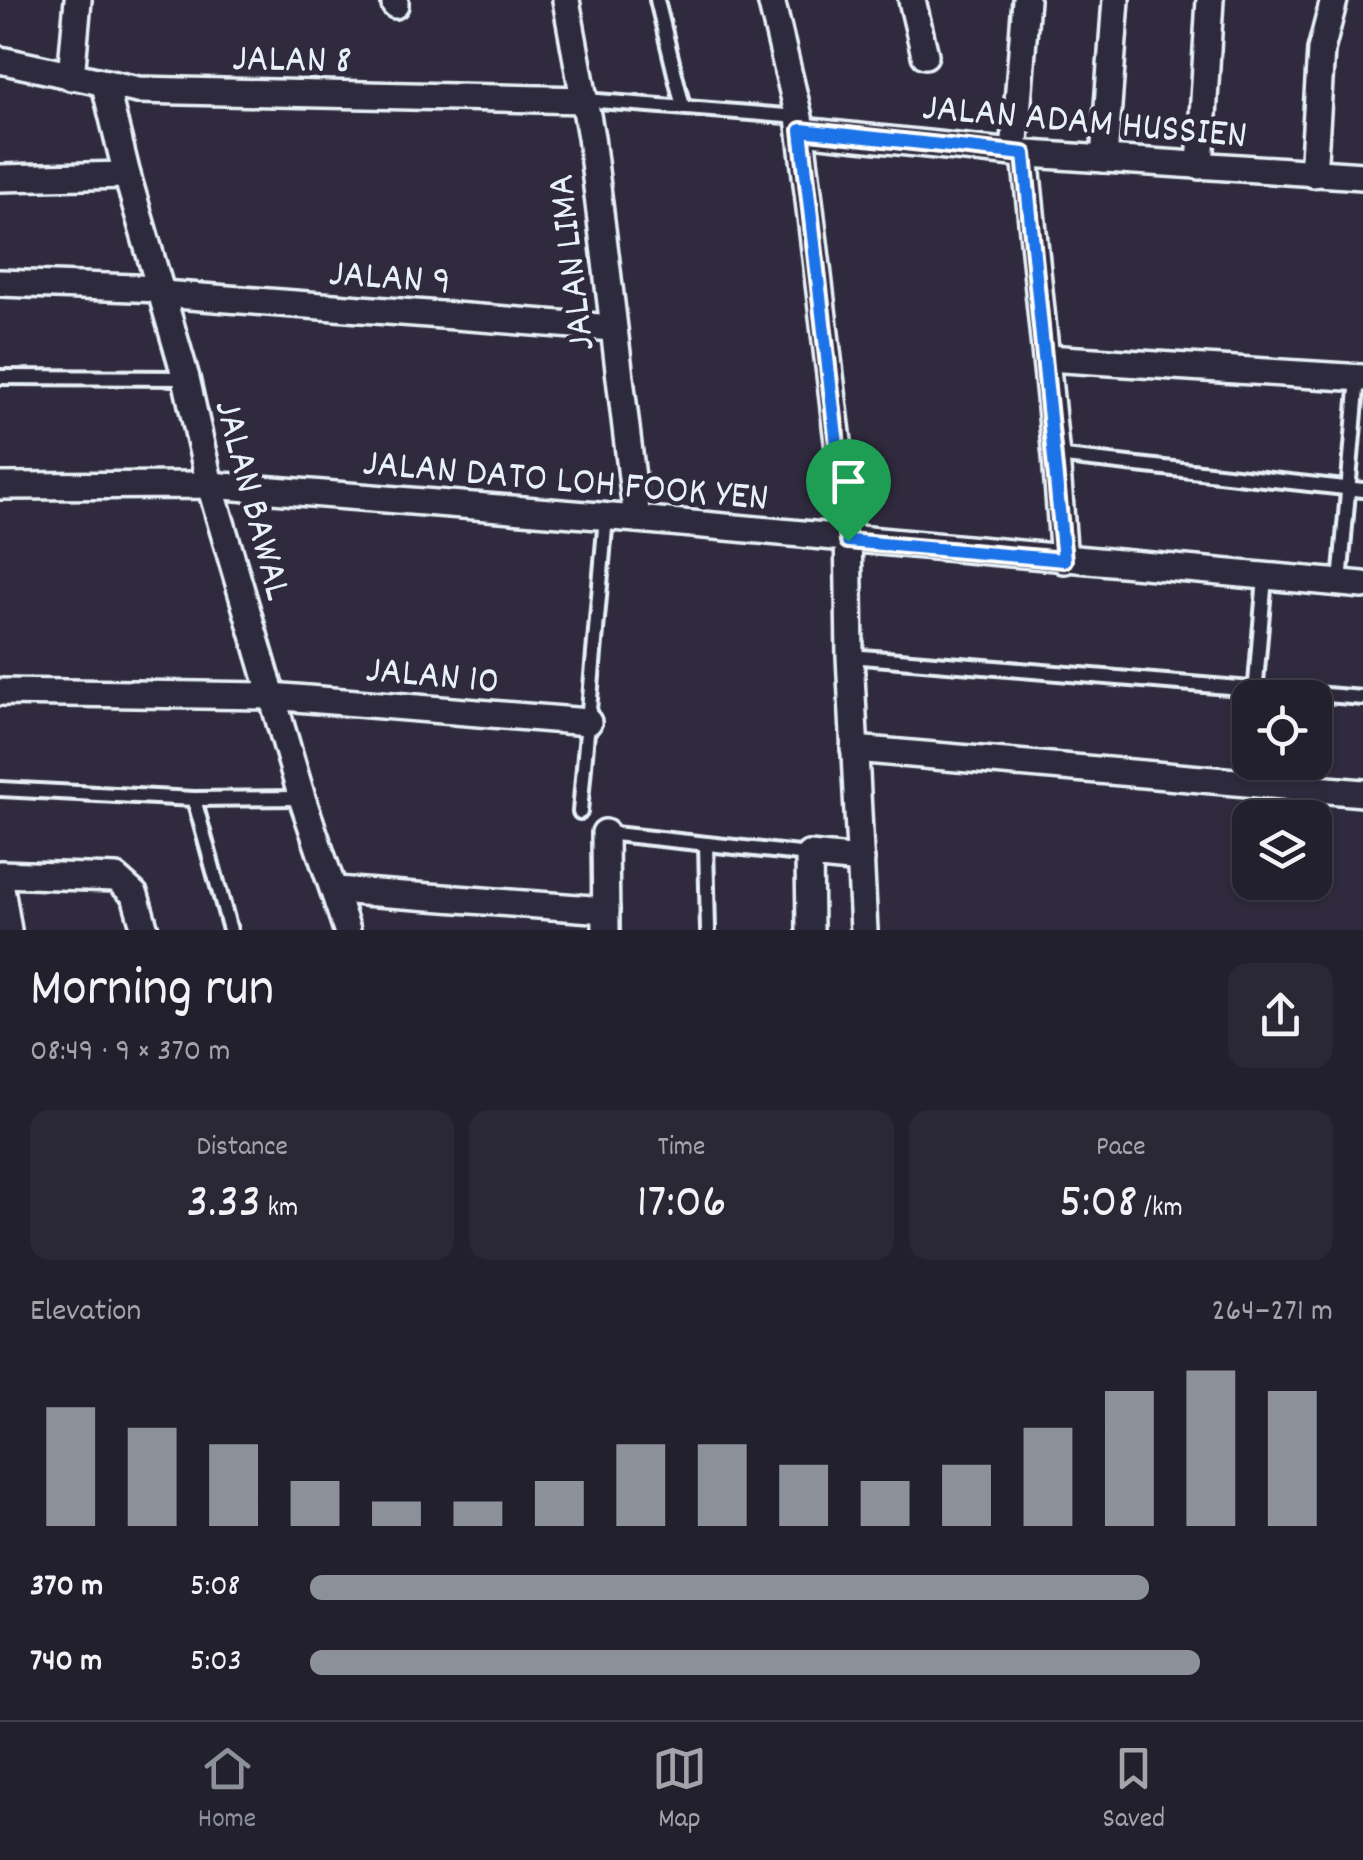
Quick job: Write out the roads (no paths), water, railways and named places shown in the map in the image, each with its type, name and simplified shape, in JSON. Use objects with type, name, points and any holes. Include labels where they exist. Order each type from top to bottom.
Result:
[{"type":"street","points":[[71,77],[78,0]]},
{"type":"street","name":"JALAN LIMA","points":[[566,0],[584,100],[637,519]]},
{"type":"street","points":[[770,0],[800,124],[848,541],[864,930]]},
{"type":"street","points":[[1026,0],[1019,153],[1046,358],[1064,560]]},
{"type":"street","points":[[1104,159],[1116,0]]},
{"type":"street","points":[[1200,166],[1210,0]]},
{"type":"street","points":[[1313,174],[1322,50],[1334,0]]},
{"type":"street","points":[[916,7],[925,55]]},
{"type":"street","name":"JALAN 8","points":[[0,60],[138,90],[584,100]]},
{"type":"street","name":"JALAN BAWAL","points":[[105,84],[126,174],[186,378],[210,484],[302,798],[347,930]]},
{"type":"street","name":"JALAN ADAM HUSSIEN","points":[[800,124],[1019,153],[1363,176]]},
{"type":"street","points":[[0,178],[126,174]]},
{"type":"street","name":"JALAN 9","points":[[0,283],[614,328]]},
{"type":"street","points":[[1046,358],[1360,378]]},
{"type":"street","name":"JALAN DATO LOH FOOK YEN","points":[[0,486],[210,484],[1351,584]]},
{"type":"street","name":"JALAN 10","points":[[0,692],[272,696],[588,722]]},
{"type":"street","points":[[854,749],[1232,770]]},
{"type":"street","points":[[1296,780],[1363,793]]},
{"type":"street","points":[[336,890],[606,920],[605,833]]},
{"type":"street","points":[[810,930],[809,854],[861,860]]},
{"type":"street","points":[[8,930],[0,885],[116,878],[135,895],[146,930]]},
{"type":"lane","points":[[657,0],[683,107]]},
{"type":"lane","points":[[584,100],[683,107],[800,124]]},
{"type":"lane","points":[[0,378],[186,378]]},
{"type":"lane","points":[[1351,584],[1348,488],[1360,378]]},
{"type":"lane","points":[[1056,456],[1363,490]]},
{"type":"lane","points":[[580,812],[606,517]]},
{"type":"lane","points":[[1256,680],[1265,577]]},
{"type":"lane","points":[[850,656],[1232,691]]},
{"type":"lane","points":[[1332,697],[1363,698]]},
{"type":"lane","points":[[0,789],[194,799],[302,798]]},
{"type":"lane","points":[[194,799],[230,930]]},
{"type":"lane","points":[[605,833],[809,854]]},
{"type":"lane","points":[[706,844],[708,930]]}]
